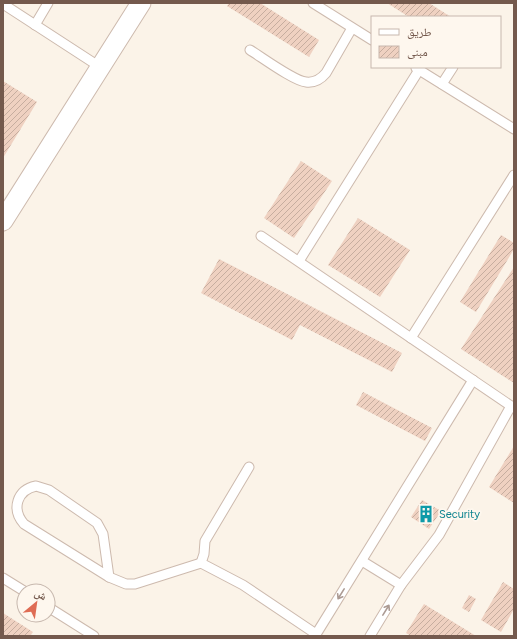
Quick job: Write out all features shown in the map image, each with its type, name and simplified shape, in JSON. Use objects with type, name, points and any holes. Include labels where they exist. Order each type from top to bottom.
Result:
[{"type":"street","points":[[3,221],[141,3]]},
{"type":"lane","points":[[35,25],[48,3]]},
{"type":"lane","points":[[313,3],[371,39]]},
{"type":"lane","points":[[3,4],[100,67]]},
{"type":"lane","points":[[250,50],[296,78],[306,82],[312,82],[322,77],[326,73],[352,28]]},
{"type":"lane","points":[[442,84],[452,68]]},
{"type":"lane","points":[[299,261],[417,69],[514,129]]},
{"type":"lane","points":[[411,338],[514,174]]},
{"type":"lane","points":[[261,236],[513,407],[439,535],[402,585],[370,636]]},
{"type":"lane","points":[[109,577],[103,534],[92,518],[43,486],[29,488],[23,491],[19,497],[17,508],[18,514],[24,524],[109,577],[126,584],[135,584],[201,563],[243,585],[316,635],[473,380]]},
{"type":"lane","points":[[201,563],[204,554],[205,541],[249,467]]},
{"type":"lane","points":[[362,561],[402,585]]},
{"type":"lane","points":[[3,578],[16,586]]},
{"type":"lane","points":[[56,611],[94,636]]},
{"type":"building","points":[[229,3],[260,3],[319,40],[309,57],[227,6]]},
{"type":"building","points":[[387,3],[429,3],[449,16],[407,16]]},
{"type":"building","points":[[3,81],[37,102],[3,158]]},
{"type":"building","points":[[301,161],[332,181],[294,238],[264,218]]},
{"type":"building","points":[[358,218],[410,250],[380,297],[328,265]]},
{"type":"building","points":[[501,235],[514,243],[514,249],[476,312],[460,302]]},
{"type":"building","points":[[219,259],[402,353],[392,372],[300,325],[292,340],[201,293]]},
{"type":"building","points":[[514,267],[514,383],[461,349]]},
{"type":"building","points":[[363,392],[432,428],[425,441],[356,405]]},
{"type":"building","points":[[514,446],[514,503],[489,487]]},
{"type":"building","name":"Security","points":[[422,500],[441,511],[429,529],[411,517]]},
{"type":"building","points":[[503,582],[514,589],[514,609],[501,632],[481,620]]},
{"type":"building","points":[[469,595],[476,599],[469,612],[462,608]]},
{"type":"building","points":[[424,604],[476,636],[411,636],[406,633]]},
{"type":"building","points":[[3,613],[16,621],[16,623],[19,623],[33,632],[30,636],[3,636]]},
{"type":"place","name":"Security","points":[[426,514]]}]
